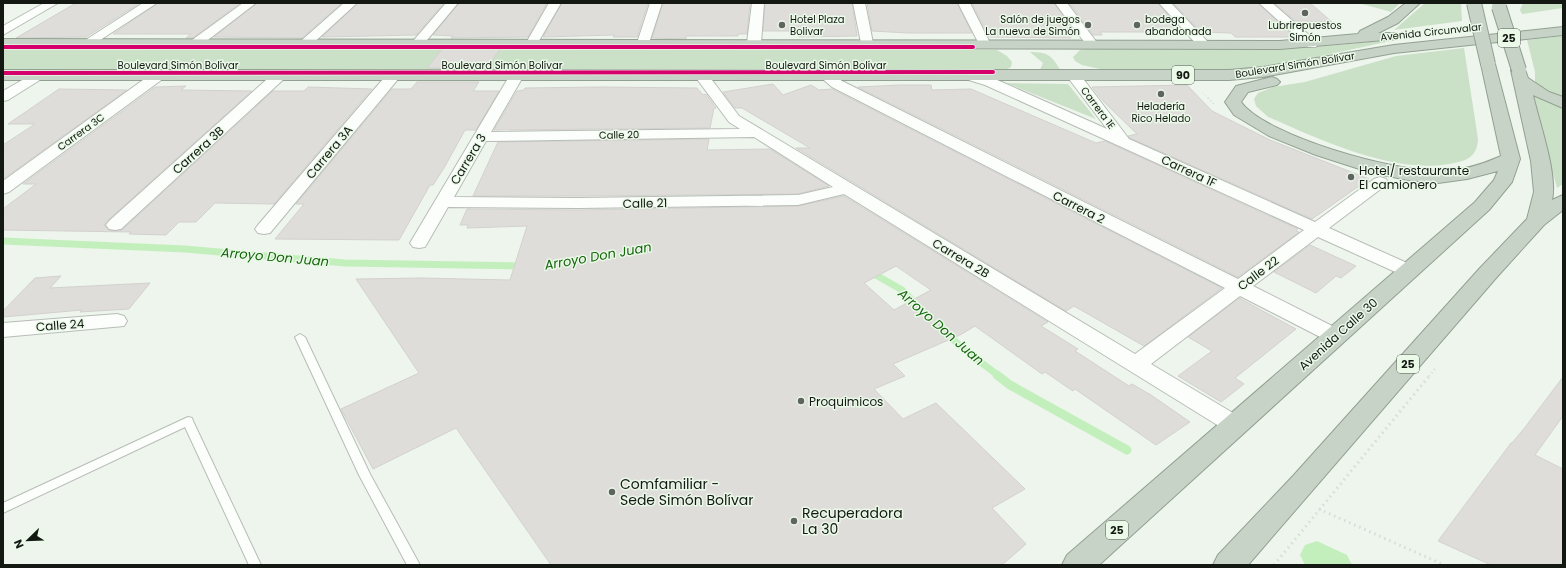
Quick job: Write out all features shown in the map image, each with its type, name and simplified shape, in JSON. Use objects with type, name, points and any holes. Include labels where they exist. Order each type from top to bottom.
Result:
[{"type":"highway","points":[[1347,41],[1393,20],[1414,3]]},
{"type":"highway","name":"25","points":[[1474,3],[1511,159]]},
{"type":"highway","name":"25","points":[[1229,565],[1303,484],[1492,269],[1537,221],[1544,192],[1521,76],[1500,5]]},
{"type":"highway","name":"Avenida Circunvalar","points":[[1347,41],[1563,18]]},
{"type":"highway","name":"Avenida Circunvalar","points":[[1364,55],[1394,48],[1563,31]]},
{"type":"highway","name":"Boulevard Simón Bolívar","points":[[3,43],[1312,44],[1347,41]]},
{"type":"highway","points":[[986,44],[1013,49],[1028,60],[1024,69],[1000,75]]},
{"type":"highway","points":[[1073,75],[1059,56],[1060,52],[1074,46],[1092,44]]},
{"type":"highway","name":"Boulevard Simón Bolívar","points":[[3,75],[1229,75],[1263,72],[1364,55]]},
{"type":"highway","points":[[1364,55],[1305,75],[1242,89],[1234,99],[1234,106],[1247,118],[1275,133],[1347,160],[1392,172],[1438,177],[1462,175],[1486,170],[1511,159]]},
{"type":"highway","points":[[1521,76],[1543,95],[1563,103]]},
{"type":"highway","name":"Avenida Calle 30","points":[[1078,565],[1482,206],[1503,182],[1511,159]]},
{"type":"highway","points":[[1537,221],[1563,201]]},
{"type":"street","points":[[3,30],[52,3]]},
{"type":"street","points":[[87,43],[151,3]]},
{"type":"street","points":[[196,43],[250,3]]},
{"type":"street","points":[[306,43],[351,3]]},
{"type":"street","points":[[418,43],[452,3]]},
{"type":"street","points":[[532,43],[554,3]]},
{"type":"street","points":[[643,43],[656,3]]},
{"type":"street","points":[[754,43],[758,3]]},
{"type":"street","points":[[858,3],[867,43]]},
{"type":"street","points":[[964,3],[986,44]]},
{"type":"street","points":[[1061,3],[1092,44]]},
{"type":"street","points":[[1165,3],[1203,44]]},
{"type":"street","points":[[1265,3],[1312,44]]},
{"type":"street","points":[[3,97],[38,75]]},
{"type":"street","name":"Carrera 3C","points":[[3,189],[159,75]]},
{"type":"street","name":"Carrera 3B","points":[[115,225],[280,75]]},
{"type":"street","name":"Carrera 3A","points":[[264,229],[394,75]]},
{"type":"street","name":"Carrera 3","points":[[420,243],[517,75]]},
{"type":"street","name":"Carrera 2B","points":[[701,75],[734,119],[1235,425]]},
{"type":"street","name":"Carrera 2","points":[[825,75],[837,84],[1335,336]]},
{"type":"street","name":"Carrera 1F","points":[[968,75],[990,82],[1409,271]]},
{"type":"street","name":"Carrera 1E","points":[[1073,75],[1122,141]]},
{"type":"street","name":"Calle 20","points":[[481,137],[758,133]]},
{"type":"street","name":"Calle 22","points":[[1136,364],[1380,182]]},
{"type":"street","name":"Calle 21","points":[[443,202],[578,203],[790,200],[809,198],[846,188]]},
{"type":"street","name":"Calle 24","points":[[3,330],[117,321]]},
{"type":"lane","points":[[300,337],[365,475],[414,565]]},
{"type":"lane","points":[[3,508],[188,421],[254,565]]},
{"type":"path","points":[[1274,565],[1319,508],[1439,365]]},
{"type":"path","points":[[1319,508],[1444,565]]},
{"type":"green space","points":[[1359,3],[1400,3],[1391,12]]},
{"type":"green space","points":[[1425,3],[1461,3],[1462,21],[1394,30]]},
{"type":"green space","points":[[1523,3],[1563,3],[1563,8],[1522,14],[1520,10]]},
{"type":"green space","points":[[1563,36],[1563,98],[1554,96],[1535,83],[1535,72],[1527,40]]},
{"type":"green space","points":[[1400,39],[1298,61],[1243,69],[1105,70],[1082,65],[1075,61],[1073,57],[1080,50],[1090,48],[1290,48]]},
{"type":"green space","points":[[1464,48],[1478,139],[1475,150],[1470,158],[1455,163],[1427,166],[1404,164],[1381,160],[1357,153],[1334,145],[1268,117],[1256,106],[1254,99],[1258,93],[1273,87],[1305,82],[1396,56]]},
{"type":"green space","points":[[3,49],[997,50],[1007,56],[1012,62],[1011,67],[1004,71],[3,71]]},
{"type":"green space","points":[[1030,52],[1046,54],[1052,58],[1061,71],[1040,70],[1043,63]]},
{"type":"green space","points":[[1006,83],[1068,84],[1096,119]]},
{"type":"green space","points":[[1533,94],[1563,108],[1563,184],[1557,188]]},
{"type":"building","points":[[76,3],[140,3],[86,37],[16,38]]},
{"type":"building","points":[[158,3],[240,3],[193,38],[186,38],[191,34],[113,34]]},
{"type":"building","points":[[257,3],[342,3],[302,38],[214,37]]},
{"type":"building","points":[[358,3],[444,3],[416,35],[322,37]]},
{"type":"building","points":[[459,3],[547,3],[528,37],[451,38],[453,36],[433,35]]},
{"type":"building","points":[[562,3],[648,3],[637,37],[613,37],[615,35],[543,37]]},
{"type":"building","points":[[663,3],[750,3],[747,34],[738,34],[738,36],[686,36],[686,39],[652,38]]},
{"type":"building","points":[[765,3],[852,3],[857,36],[799,37],[798,31],[763,31]]},
{"type":"building","points":[[867,3],[957,3],[972,33],[908,33],[872,31]]},
{"type":"building","points":[[972,3],[1054,3],[1077,35],[1070,35],[1071,38],[989,37]]},
{"type":"building","points":[[1069,3],[1158,3],[1183,32],[1100,32],[1102,35],[1093,35]]},
{"type":"building","points":[[1173,3],[1258,3],[1294,37],[1235,37],[1231,33],[1201,32]]},
{"type":"building","points":[[1274,3],[1310,3],[1332,22],[1295,21]]},
{"type":"building","points":[[442,49],[500,49],[487,68],[427,68]]},
{"type":"building","points":[[417,82],[479,82],[473,91],[499,91],[476,130],[465,130],[444,168],[433,185],[430,185],[399,240],[275,239],[304,204],[296,204],[392,89],[411,89]]},
{"type":"building","points":[[773,84],[783,95],[811,85],[819,90],[832,89],[1222,288],[1144,346],[1074,306],[1066,311],[796,148],[810,148],[742,108],[735,108],[723,92]]},
{"type":"building","points":[[931,85],[932,90],[971,89],[1096,143],[1105,141],[1298,229],[1296,231],[1299,232],[1238,277],[858,87]]},
{"type":"building","points":[[1187,85],[1212,111],[1270,140],[1369,179],[1312,219],[1130,138],[1128,136],[1137,134],[1103,101],[1092,87]]},
{"type":"building","points":[[186,86],[181,90],[252,91],[108,220],[104,225],[109,230],[122,230],[273,91],[304,91],[308,87],[372,89],[274,204],[215,203],[196,222],[179,222],[166,235],[129,234],[131,232],[3,230],[3,209],[36,184],[23,184],[155,87]]},
{"type":"building","points":[[525,88],[697,88],[703,95],[706,94],[716,108],[714,108],[710,128],[494,130],[517,91],[524,90]]},
{"type":"building","points":[[59,89],[127,90],[3,179],[3,145],[35,124],[8,124]]},
{"type":"building","points":[[709,139],[707,150],[770,149],[829,186],[798,194],[473,196],[498,142]]},
{"type":"building","points":[[844,196],[1048,322],[1041,326],[1078,349],[1075,351],[1129,386],[1132,384],[1151,395],[1190,422],[1156,445],[1075,389],[1073,391],[1045,372],[1042,374],[975,326],[960,335],[893,364],[905,376],[874,389],[903,419],[936,403],[1025,489],[992,508],[1026,544],[1002,565],[551,565],[456,428],[373,469],[341,409],[419,373],[356,279],[422,278],[510,280],[527,226],[467,228],[468,225],[460,225],[467,209],[578,210],[798,206]],"holes":[[[896,266],[931,290],[894,310],[864,283]]]},
{"type":"building","points":[[1310,245],[1356,266],[1341,278],[1336,276],[1316,293],[1274,272]]},
{"type":"building","points":[[61,276],[50,288],[150,283],[129,309],[80,312],[82,310],[3,317],[3,311],[35,278]]},
{"type":"building","points":[[1239,298],[1296,329],[1235,378],[1244,384],[1221,402],[1178,376],[1212,351],[1188,337]]},
{"type":"building","points":[[1563,377],[1563,416],[1535,455],[1563,469],[1563,565],[1491,565],[1438,541],[1511,443],[1526,426]]},
{"type":"waterway","name":"Arroyo Don Juan","points":[[3,241],[185,249],[345,263],[524,266]]},
{"type":"waterway","name":"Arroyo Don Juan","points":[[869,271],[902,290],[919,307]]},
{"type":"waterway","name":"Arroyo Don Juan","points":[[945,332],[967,352],[999,376]]},
{"type":"waterway","name":"Arroyo Don Juan","points":[[997,375],[1010,385],[1127,450]]},
{"type":"waterway","name":"Arroyo Don Juan","points":[[1317,555],[1335,565]]},
{"type":"cycle path","points":[[3,47],[973,47]]},
{"type":"cycle path","points":[[3,73],[993,72]]},
{"type":"place","name":"Lubrirepuestos Simón","points":[[1305,13]]},
{"type":"place","name":"Hotel Plaza Bolivar","points":[[782,25]]},
{"type":"place","name":"Salón de juegos La nueva de Simón","points":[[1088,25]]},
{"type":"place","name":"bodega abandonada","points":[[1137,25]]},
{"type":"place","name":"Heladería Rico Helado","points":[[1161,94]]},
{"type":"place","name":"Hotel/ restaurante El camionero","points":[[1351,177]]},
{"type":"place","name":"Proquimicos","points":[[801,401]]},
{"type":"place","name":"Comfamiliar - Sede Simón Bolívar","points":[[612,492]]},
{"type":"place","name":"Recuperadora La 30","points":[[794,521]]}]
